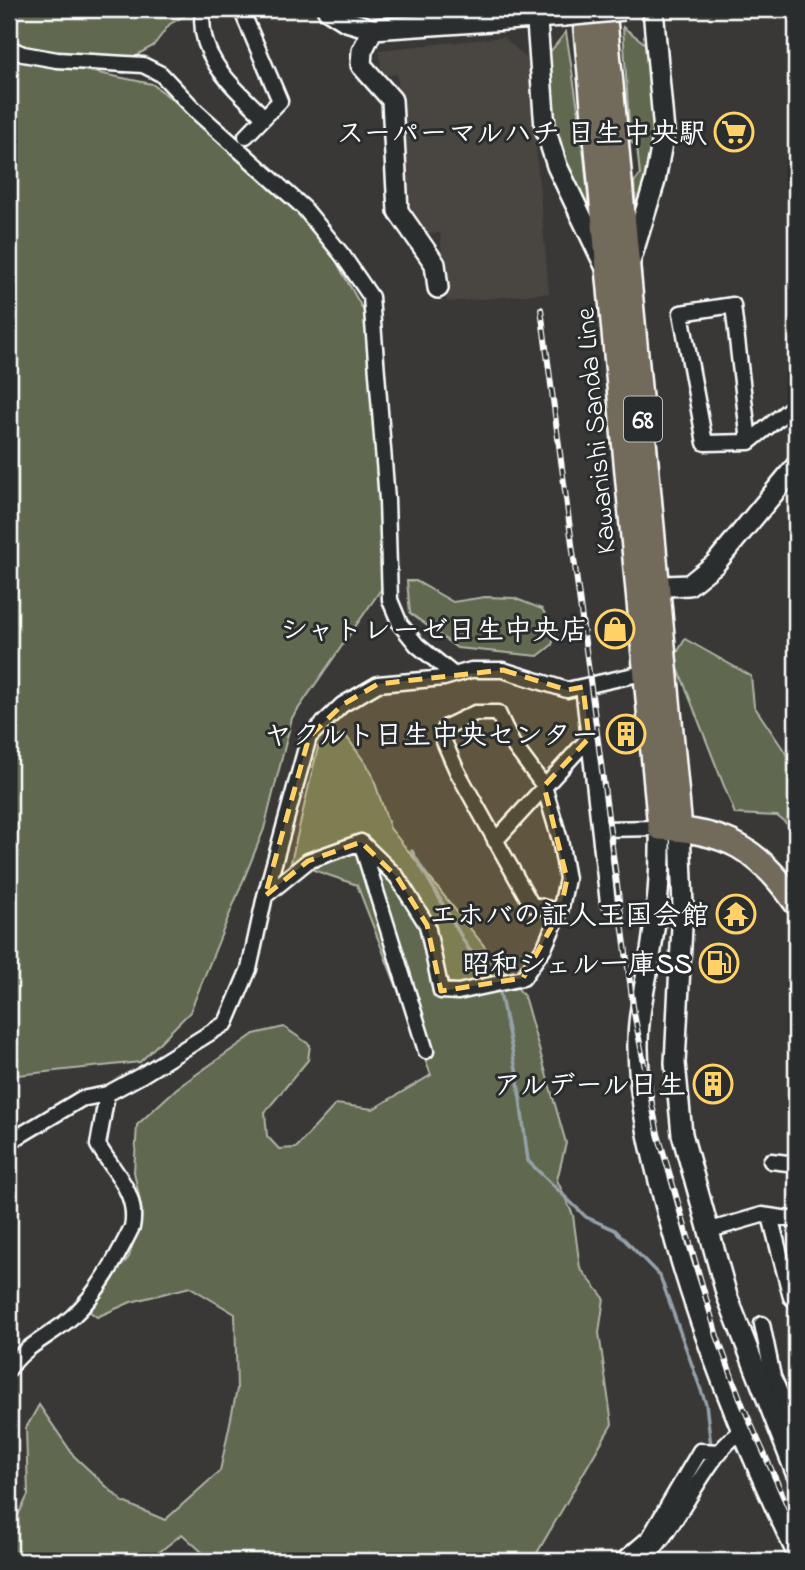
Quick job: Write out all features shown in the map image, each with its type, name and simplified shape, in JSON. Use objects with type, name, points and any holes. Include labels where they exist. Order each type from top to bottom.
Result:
[{"type":"main road","name":"Kawanishi Sanda Line","points":[[619,270],[621,9]]},
{"type":"main road","name":"Kawanishi Sanda Line","points":[[574,12],[619,270],[670,828]]},
{"type":"main road","points":[[670,828],[718,836],[751,851],[796,901]]},
{"type":"street","points":[[203,9],[203,43],[223,76],[264,117]]},
{"type":"street","points":[[242,9],[280,101],[246,136]]},
{"type":"street","points":[[327,9],[346,21],[373,29],[447,16],[621,9]]},
{"type":"street","points":[[619,270],[655,181],[664,132],[653,9]]},
{"type":"street","points":[[536,13],[545,128],[550,148],[619,270]]},
{"type":"street","points":[[373,29],[362,51],[361,65],[392,100],[398,211],[435,264],[438,288]]},
{"type":"street","points":[[9,48],[23,54],[57,60],[143,65],[161,74],[197,112],[304,208],[343,256],[371,297],[387,500],[390,600],[400,624],[417,645],[454,675]]},
{"type":"street","points":[[749,442],[733,305],[681,313],[705,443],[749,442],[796,404]]},
{"type":"street","points":[[648,587],[689,585],[715,564],[796,466]]},
{"type":"street","points":[[9,1142],[81,1098],[107,1094],[226,1023],[249,969],[265,896],[309,737],[342,705],[378,684],[454,675],[471,670],[503,670],[567,690],[655,671]]},
{"type":"street","points":[[583,687],[608,903]]},
{"type":"street","points":[[361,842],[397,877],[427,925],[441,991],[458,992],[523,978],[545,946],[560,912],[567,879],[560,840],[544,786],[512,743],[498,713],[475,713],[446,727],[442,737],[457,771],[531,905],[560,912]]},
{"type":"street","points":[[495,841],[589,738]]},
{"type":"street","points":[[600,830],[670,828]]},
{"type":"street","points":[[670,828],[659,885],[638,1046],[646,1129],[691,1293],[742,1432],[796,1551]]},
{"type":"street","points":[[670,828],[681,953],[676,1031],[678,1109],[687,1159],[726,1296],[796,1473]]},
{"type":"street","points":[[265,896],[308,861],[361,842]]},
{"type":"street","points":[[361,842],[426,1051]]},
{"type":"street","points":[[652,945],[668,939],[681,953]]},
{"type":"street","points":[[9,1369],[17,1357],[70,1319],[91,1297],[132,1227],[135,1214],[130,1194],[98,1145],[107,1094]]},
{"type":"street","points":[[771,1161],[796,1164]]},
{"type":"street","points":[[707,1231],[762,1215],[796,1220]]},
{"type":"street","points":[[769,1216],[791,1297],[796,1301]]},
{"type":"street","points":[[642,1561],[665,1535],[720,1452],[742,1432],[786,1416],[791,1404],[773,1377],[762,1324]]},
{"type":"street","points":[[622,1561],[649,1538],[700,1451],[720,1452]]},
{"type":"highlighted area","points":[[503,670],[567,690],[583,687],[589,738],[544,786],[567,879],[560,912],[523,978],[441,991],[427,925],[397,877],[361,842],[308,861],[265,896],[309,737],[342,705],[378,684]]},
{"type":"shaded area","points":[[504,37],[528,60],[549,293],[447,302],[440,233],[424,234],[413,226],[397,74],[382,75],[379,50]]},
{"type":"green space","points":[[14,9],[190,9],[186,15],[170,24],[153,46],[140,53],[125,73],[25,58],[152,84],[300,196],[371,324],[391,575],[292,718],[264,829],[190,1012],[140,1062],[9,1076],[9,14]]},
{"type":"green space","points":[[623,27],[651,48],[657,119],[638,222],[634,182],[640,175],[637,147],[630,141]]},
{"type":"green space","points":[[566,32],[581,128],[591,227],[556,144],[546,57]]},
{"type":"green space","points":[[407,581],[416,581],[453,602],[485,597],[514,598],[542,609],[556,631],[552,645],[538,656],[457,648],[410,613]]},
{"type":"green space","points":[[685,639],[751,676],[754,706],[796,768],[796,831],[777,816],[735,814],[674,658]]},
{"type":"green space","points":[[344,733],[371,771],[390,828],[524,996],[566,1143],[557,1180],[573,1215],[580,1268],[604,1298],[599,1333],[612,1424],[537,1553],[524,1561],[212,1561],[182,1534],[148,1561],[9,1561],[9,1534],[28,1495],[26,1428],[39,1405],[74,1456],[123,1502],[165,1520],[220,1471],[237,1389],[235,1314],[190,1287],[131,1302],[97,1317],[86,1309],[129,1257],[142,1211],[134,1172],[137,1125],[177,1088],[254,1034],[284,1027],[310,1045],[308,1060],[265,1112],[267,1136],[279,1149],[296,1148],[336,1104],[373,1109],[431,1075],[357,885],[291,862],[318,747]]},
{"type":"waterway","points":[[412,851],[468,948],[496,981]]},
{"type":"waterway","points":[[499,988],[517,1074],[528,1161],[586,1217],[615,1230],[660,1276],[706,1404],[711,1446]]},
{"type":"railway","points":[[541,309],[634,1013],[658,1134],[717,1336],[743,1406],[796,1525]]},
{"type":"place","name":"スーパーマルハチ 日生中央駅","points":[[734,132]]},
{"type":"place","name":"シャトレーゼ日生中央店","points":[[615,629]]},
{"type":"place","name":"ヤクルト日生中央センター","points":[[626,734]]},
{"type":"place","name":"エホバの証人王国会館","points":[[736,914]]},
{"type":"place","name":"昭和シェル一庫SS","points":[[719,963]]},
{"type":"place","name":"アルデール日生","points":[[713,1084]]}]
